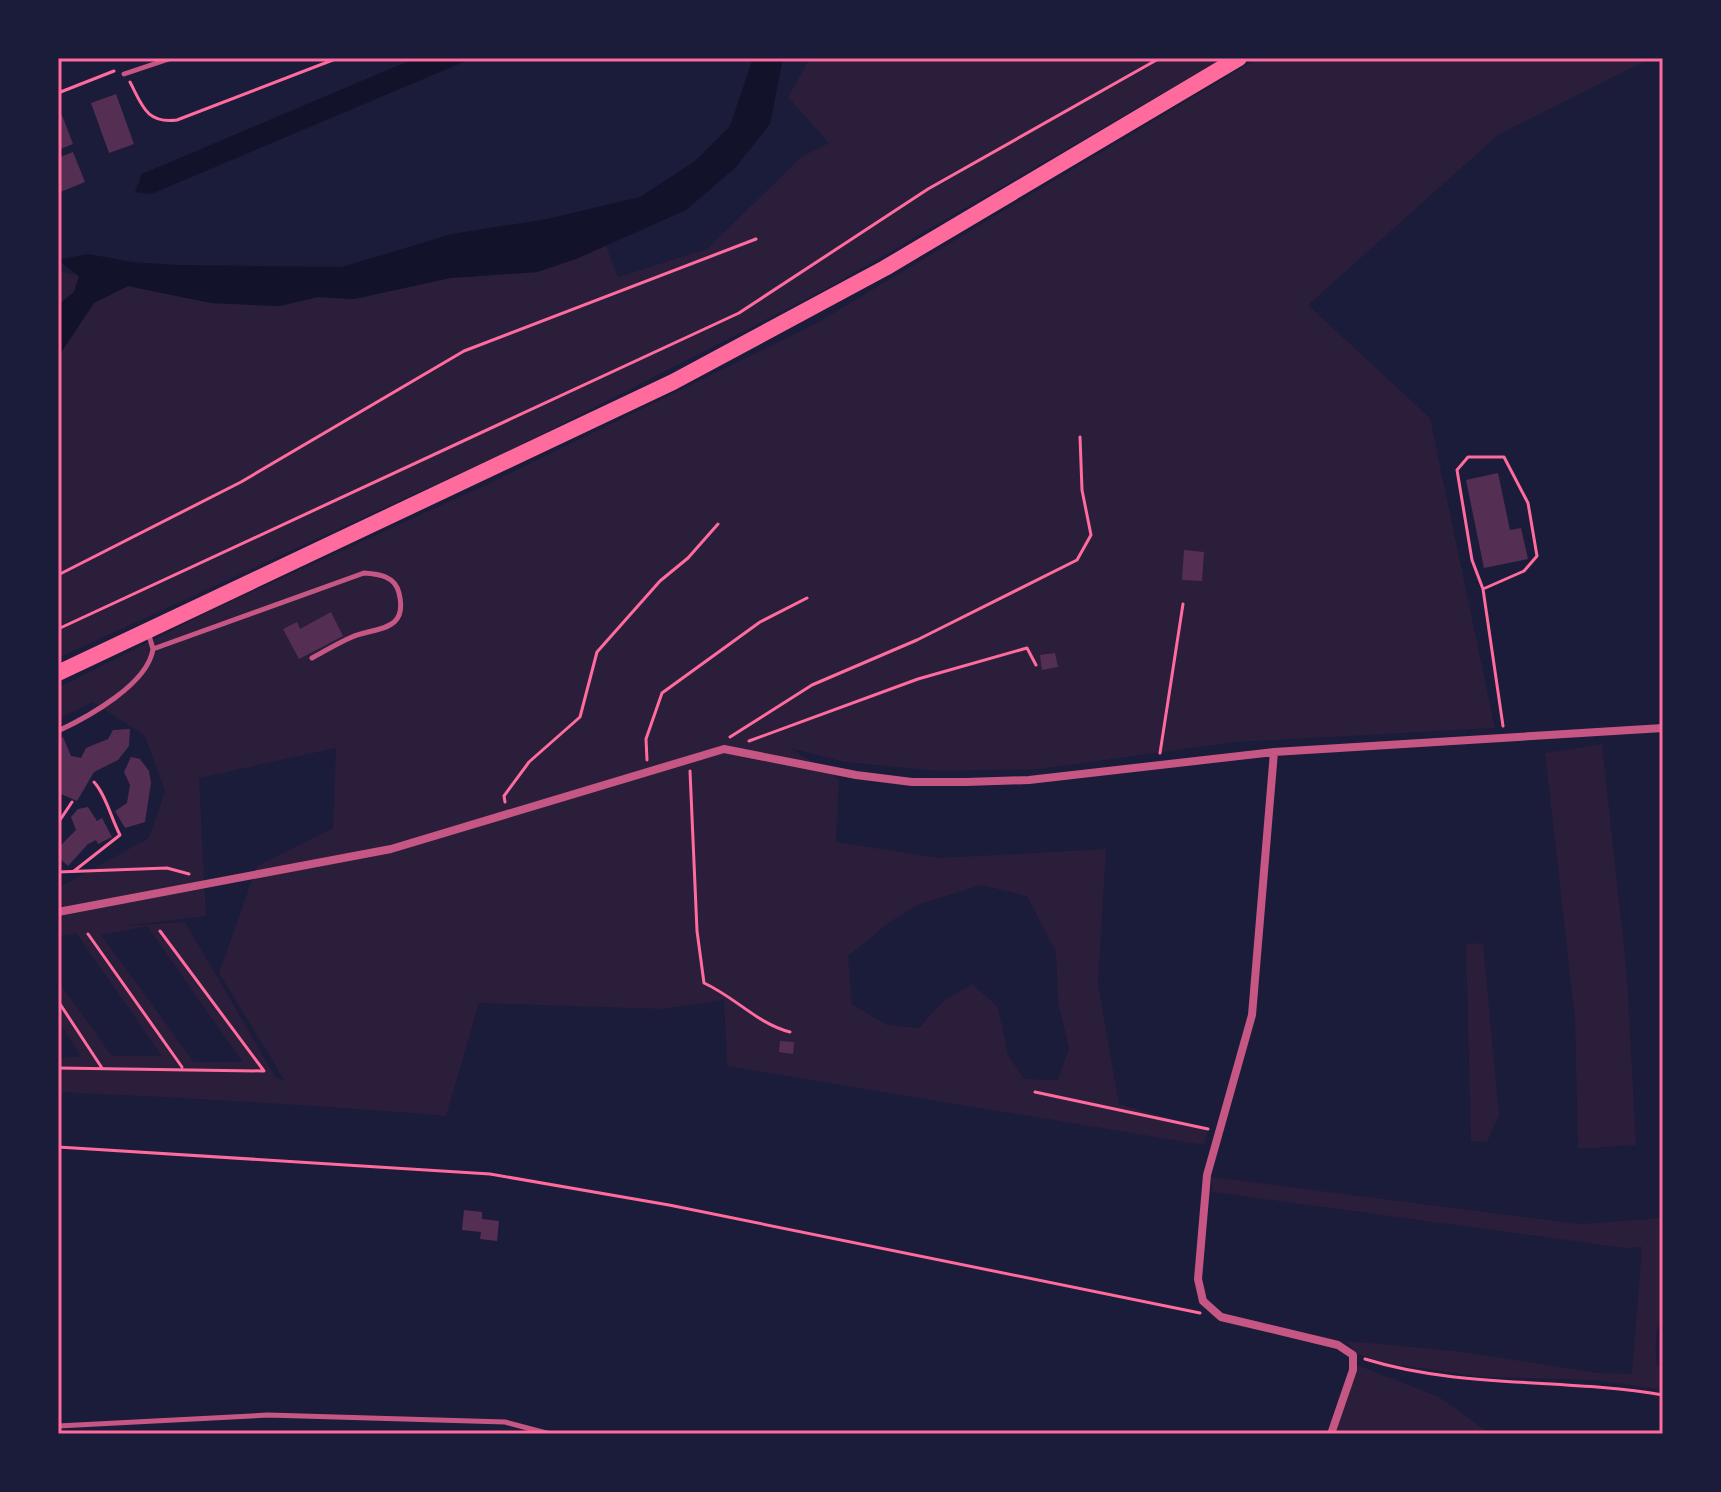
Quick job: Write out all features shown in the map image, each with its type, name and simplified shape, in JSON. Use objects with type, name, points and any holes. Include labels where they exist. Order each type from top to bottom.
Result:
[{"type":"main road","points":[[58,673],[673,382],[885,268],[1239,58]]},
{"type":"street","points":[[58,912],[391,849],[724,749],[856,775],[912,782],[1029,780],[1274,752],[1663,728]]},
{"type":"street","points":[[1274,752],[1252,1015],[1207,1175],[1198,1279],[1203,1301],[1221,1317],[1338,1345],[1353,1355],[1353,1370],[1331,1434]]},
{"type":"lane","points":[[124,74],[172,58]]},
{"type":"lane","points":[[153,649],[364,573],[380,574],[392,580],[399,589],[401,604],[395,621],[388,628],[353,636],[312,658]]},
{"type":"lane","points":[[58,731],[117,696],[144,672],[153,649],[148,631]]},
{"type":"lane","points":[[58,1426],[268,1415],[505,1422],[550,1434]]},
{"type":"path","points":[[58,93],[115,71],[124,74],[144,111],[161,122],[177,120],[338,58]]},
{"type":"path","points":[[58,629],[739,313],[928,189],[1160,58]]},
{"type":"path","points":[[58,575],[241,482],[464,351],[756,239]]},
{"type":"path","points":[[724,749],[732,734],[812,685],[917,640],[1077,560],[1091,535],[1082,490],[1080,437]]},
{"type":"path","points":[[1483,589],[1524,571],[1537,556],[1528,503],[1504,457],[1468,457],[1457,470],[1472,560],[1483,589],[1504,738]]},
{"type":"path","points":[[508,814],[504,796],[529,762],[580,717],[597,652],[660,581],[688,558],[718,524]]},
{"type":"path","points":[[647,772],[646,739],[662,693],[760,622],[807,598]]},
{"type":"path","points":[[1158,765],[1183,604]]},
{"type":"path","points":[[724,749],[918,679],[1027,648],[1036,665]]},
{"type":"path","points":[[689,759],[697,931],[704,983],[724,993],[771,1027],[790,1032]]},
{"type":"path","points":[[74,871],[120,835],[107,811],[102,791],[94,782]]},
{"type":"path","points":[[58,823],[72,802]]},
{"type":"path","points":[[58,872],[167,868],[194,875]]},
{"type":"path","points":[[58,1068],[182,1067],[264,1071],[160,931]]},
{"type":"path","points":[[88,934],[182,1067]]},
{"type":"path","points":[[58,1001],[102,1068]]},
{"type":"path","points":[[1035,1092],[1219,1132]]},
{"type":"path","points":[[58,1147],[490,1174],[669,1205],[1221,1317]]},
{"type":"path","points":[[1353,1355],[1386,1366],[1461,1378],[1613,1386],[1663,1395]]},
{"type":"shaded area","points":[[416,58],[473,58],[151,194],[135,192],[142,174]]},
{"type":"shaded area","points":[[753,58],[783,58],[770,124],[735,168],[686,210],[576,259],[537,272],[450,278],[354,299],[318,297],[279,306],[211,303],[128,286],[94,303],[58,357],[58,305],[74,292],[79,276],[58,260],[88,254],[132,262],[176,265],[342,267],[452,234],[547,219],[640,197],[695,161],[730,126]]},
{"type":"shaded area","points":[[810,58],[1223,58],[828,288],[519,446],[58,658],[58,357],[94,303],[128,286],[211,303],[279,306],[318,297],[354,299],[450,278],[537,272],[606,246],[618,277],[707,249],[801,157],[829,143],[788,97]]},
{"type":"shaded area","points":[[1258,58],[1651,58],[1498,135],[1308,305],[1430,418],[1495,728],[1236,742],[1039,769],[940,771],[845,762],[790,748],[839,779],[836,842],[940,858],[1106,849],[1098,983],[1119,1104],[1208,1129],[1204,1145],[727,1066],[724,1000],[663,1009],[479,1003],[446,1116],[58,1092],[58,1059],[81,1056],[58,1021],[58,981],[112,1056],[162,1056],[76,933],[58,936],[58,888],[149,838],[165,791],[145,736],[93,702],[58,719],[58,688],[208,612],[494,481],[815,324]],"holes":[[[336,748],[333,828],[257,866],[219,973],[285,1081],[276,1078],[185,922],[123,926],[206,916],[199,778]],[[981,885],[1027,896],[1056,952],[1058,1002],[1069,1048],[1058,1080],[1024,1079],[1008,1055],[998,1007],[972,984],[943,1001],[919,1028],[887,1025],[852,1004],[848,956],[917,905]],[[147,926],[242,1061],[194,1062],[101,935]]]},
{"type":"shaded area","points":[[58,271],[80,276],[74,292],[58,305]]},
{"type":"shaded area","points":[[1602,744],[1627,975],[1636,1145],[1578,1149],[1575,1020],[1545,753]]},
{"type":"shaded area","points":[[1483,943],[1499,1115],[1487,1142],[1471,1141],[1466,944]]},
{"type":"shaded area","points":[[1211,1177],[1579,1224],[1663,1218],[1663,1315],[1656,1346],[1657,1366],[1663,1366],[1663,1390],[1597,1380],[1484,1377],[1385,1363],[1357,1354],[1346,1341],[1456,1351],[1599,1373],[1632,1374],[1642,1247],[1625,1248],[1212,1192]]},
{"type":"shaded area","points":[[1357,1365],[1439,1397],[1491,1434],[1334,1434]]},
{"type":"building","points":[[116,94],[134,144],[109,153],[91,103]]},
{"type":"building","points":[[62,115],[73,144],[58,150],[58,117]]},
{"type":"building","points":[[73,152],[85,182],[58,193],[58,158]]},
{"type":"building","points":[[1498,473],[1510,530],[1521,528],[1528,559],[1484,568],[1466,480]]},
{"type":"building","points":[[1184,550],[1204,552],[1202,581],[1182,580]]},
{"type":"building","points":[[331,612],[343,636],[299,659],[283,629],[297,622],[300,629]]},
{"type":"building","points":[[1055,653],[1058,667],[1042,670],[1040,655]]},
{"type":"building","points":[[130,729],[129,746],[118,760],[94,772],[77,801],[61,794],[58,798],[58,740],[63,737],[71,756],[81,758],[86,748],[108,739],[113,730]]},
{"type":"building","points":[[131,757],[140,759],[149,771],[151,783],[145,822],[125,828],[115,811],[127,803],[130,785],[124,772]]},
{"type":"building","points":[[88,807],[97,821],[102,818],[112,837],[98,844],[96,840],[88,844],[68,866],[58,857],[58,848],[76,830],[71,817],[78,809]]},
{"type":"building","points":[[780,1041],[794,1042],[793,1054],[779,1052]]},
{"type":"building","points":[[464,1210],[482,1212],[482,1219],[499,1221],[497,1241],[480,1239],[481,1232],[462,1230]]}]
